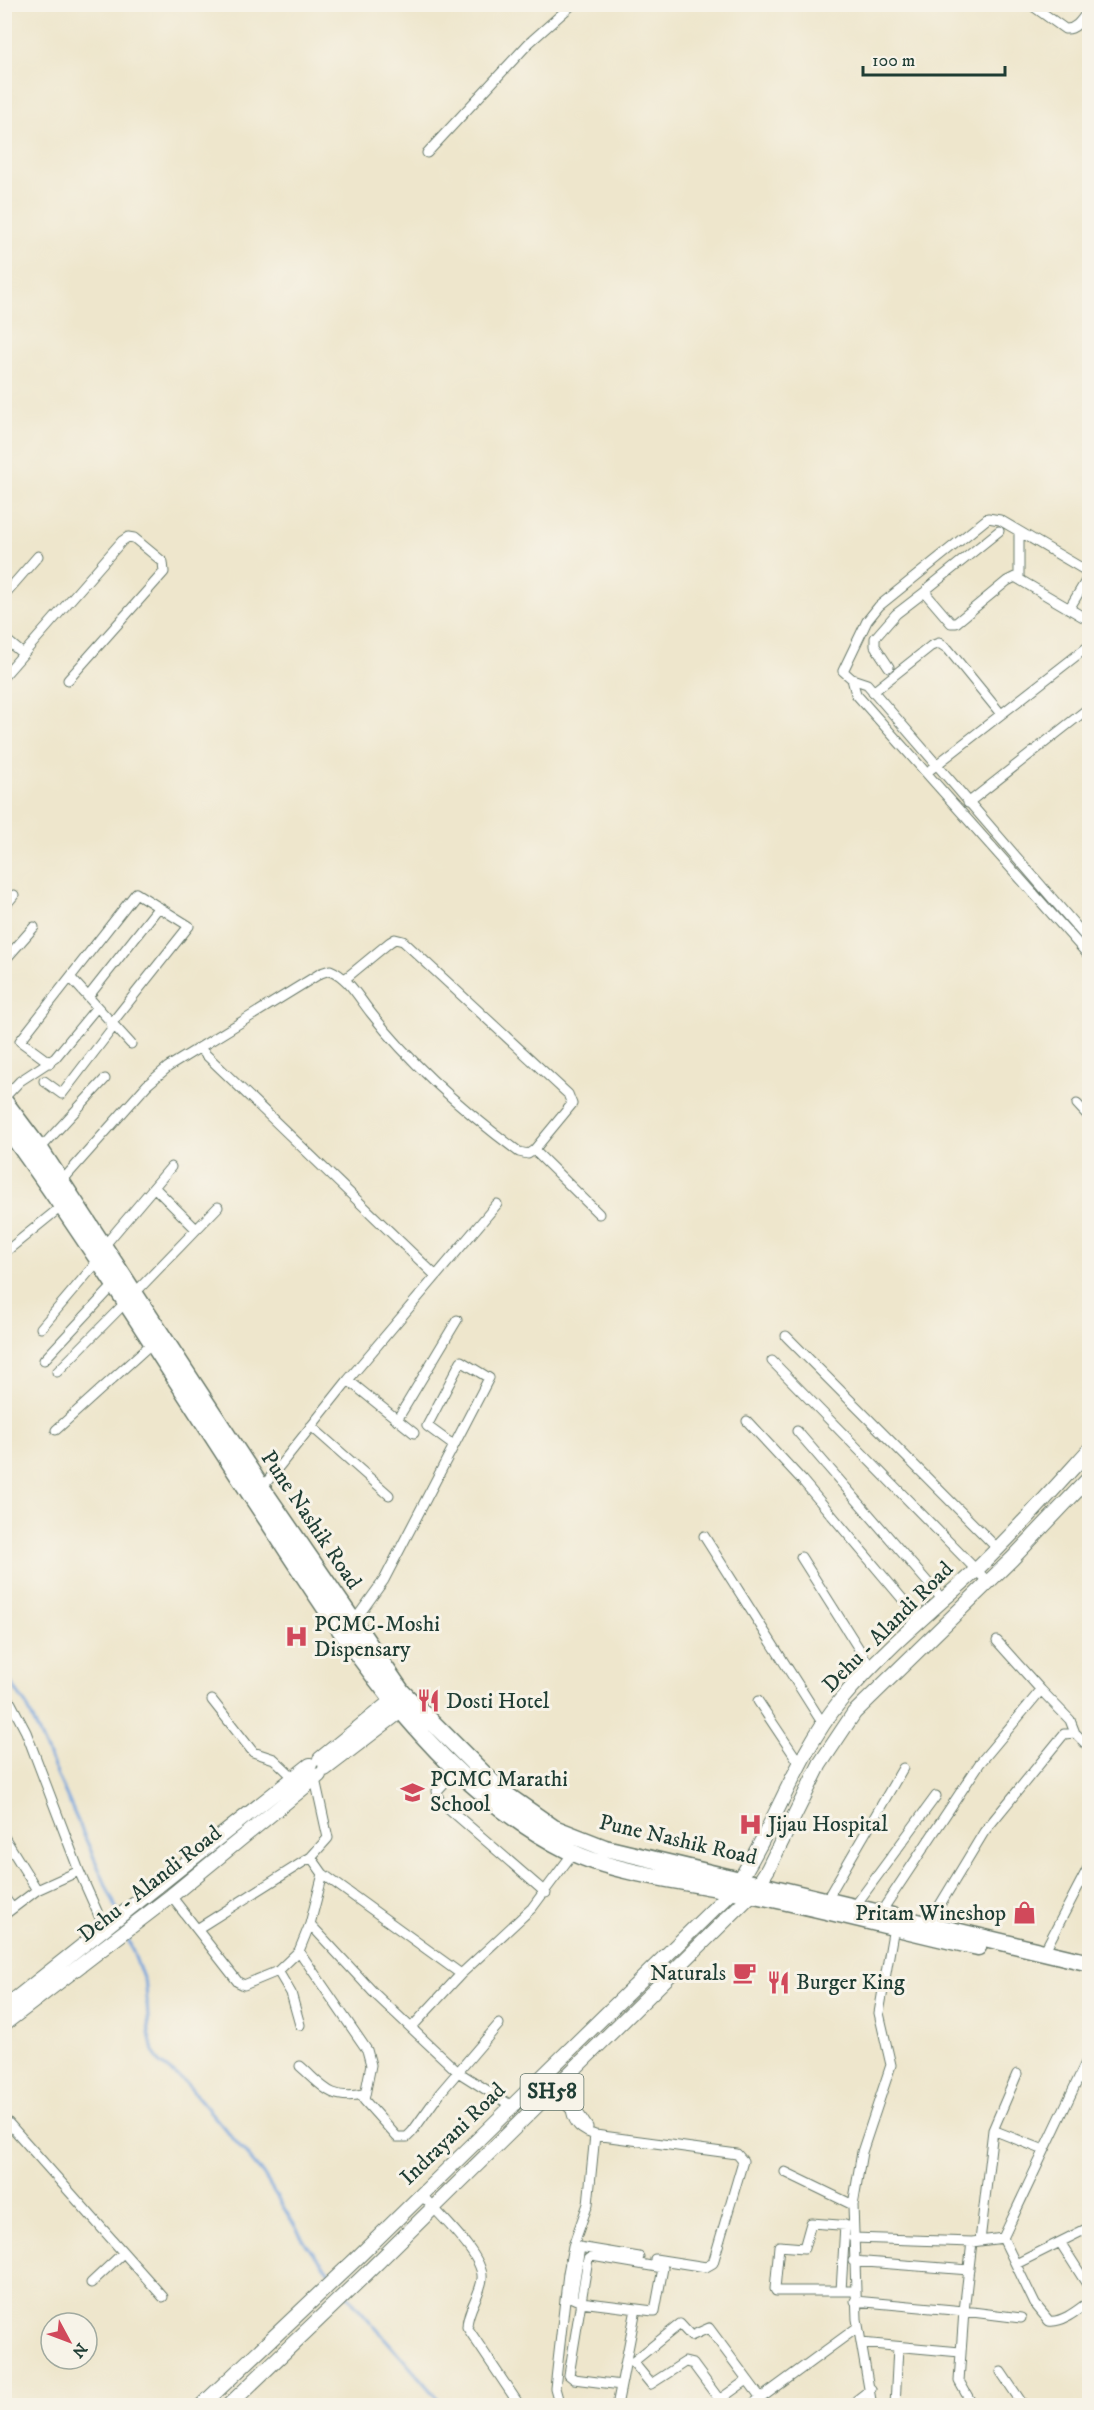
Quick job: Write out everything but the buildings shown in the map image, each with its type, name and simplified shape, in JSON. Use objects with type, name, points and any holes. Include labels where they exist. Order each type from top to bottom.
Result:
[{"type":"highway","name":"Pune Nashik Road","points":[[4,1099],[61,1182],[101,1253],[130,1298],[353,1623],[402,1702],[501,1791],[554,1828],[605,1848],[894,1927],[1089,1974]]},
{"type":"highway","name":"Pune Nashik Road","points":[[4,1124],[62,1206],[101,1253],[114,1285],[130,1298],[151,1344],[322,1602],[457,1769],[521,1824],[573,1853],[610,1865],[737,1884]]},
{"type":"highway","name":"Pune Nashik Road","points":[[757,1889],[828,1899],[1089,1963]]},
{"type":"main road","name":"Dehu - Alandi Road","points":[[737,1884],[800,1764],[840,1701],[871,1668],[997,1548],[1089,1449]]},
{"type":"main road","name":"Dehu - Alandi Road","points":[[757,1889],[820,1764],[854,1713],[988,1582],[1089,1477]]},
{"type":"main road","name":"Dehu - Alandi Road","points":[[4,2024],[171,1896],[318,1770],[402,1702]]},
{"type":"main road","name":"Dehu - Alandi Road","points":[[4,2008],[294,1778],[318,1770]]},
{"type":"main road","name":"Indrayani Road","points":[[201,2406],[329,2285],[737,1884]]},
{"type":"main road","name":"Indrayani Road","points":[[228,2406],[553,2091],[757,1889]]},
{"type":"street","points":[[1030,4],[1065,29],[1078,24],[1089,8]]},
{"type":"street","points":[[427,153],[529,43],[568,6]]},
{"type":"street","points":[[1069,609],[1089,573],[1000,520],[988,518],[885,601],[867,621],[843,671],[852,679],[867,684],[1089,942]]},
{"type":"street","points":[[889,667],[875,646],[875,638],[896,614],[999,531]]},
{"type":"street","points":[[1019,532],[1019,578]]},
{"type":"street","points":[[4,676],[122,541],[128,537],[134,538],[163,562],[164,572],[68,680]]},
{"type":"street","points":[[4,595],[38,556]]},
{"type":"street","points":[[926,591],[954,624],[1007,581],[1019,578],[1089,621]]},
{"type":"street","points":[[4,638],[23,654]]},
{"type":"street","points":[[873,692],[931,646],[939,643],[948,649],[1000,714]]},
{"type":"street","points":[[927,772],[1089,645]]},
{"type":"street","points":[[852,679],[856,694],[1089,957]]},
{"type":"street","points":[[968,803],[1089,707]]},
{"type":"street","points":[[44,1081],[62,1094],[189,926],[136,893],[20,1041],[50,1063]]},
{"type":"street","points":[[4,907],[14,895]]},
{"type":"street","points":[[88,997],[159,907]]},
{"type":"street","points":[[4,961],[34,927]]},
{"type":"street","points":[[61,1182],[147,1085],[168,1067],[321,973],[330,970],[345,979],[389,1035],[451,1099],[519,1152],[528,1154],[534,1150],[568,1109],[572,1100],[404,941],[395,939],[390,942],[345,979]]},
{"type":"street","points":[[70,977],[131,1044]]},
{"type":"street","points":[[4,1099],[20,1082],[50,1063],[97,1007]]},
{"type":"street","points":[[199,1048],[436,1276]]},
{"type":"street","points":[[40,1149],[105,1079]]},
{"type":"street","points":[[1077,1104],[1089,1118]]},
{"type":"street","points":[[534,1150],[599,1215]]},
{"type":"street","points":[[41,1328],[171,1167]]},
{"type":"street","points":[[153,1187],[196,1229]]},
{"type":"street","points":[[262,1488],[348,1380],[496,1204]]},
{"type":"street","points":[[4,1253],[62,1206]]},
{"type":"street","points":[[57,1372],[218,1207]]},
{"type":"street","points":[[44,1360],[114,1285]]},
{"type":"street","points":[[397,1420],[457,1320]]},
{"type":"street","points":[[786,1336],[997,1548]]},
{"type":"street","points":[[56,1430],[151,1344]]},
{"type":"street","points":[[353,1623],[384,1580],[489,1378],[461,1361],[427,1426],[453,1445]]},
{"type":"street","points":[[772,1361],[988,1582]]},
{"type":"street","points":[[348,1380],[414,1432]]},
{"type":"street","points":[[747,1420],[802,1480],[921,1621]]},
{"type":"street","points":[[311,1426],[389,1496]]},
{"type":"street","points":[[797,1431],[943,1600]]},
{"type":"street","points":[[704,1536],[824,1724]]},
{"type":"street","points":[[801,1557],[871,1668]]},
{"type":"street","points":[[997,1641],[1070,1720],[1075,1733],[1089,1748]]},
{"type":"street","points":[[4,1690],[26,1732],[79,1871],[104,1927]]},
{"type":"street","points":[[881,1912],[980,1763],[1041,1690]]},
{"type":"street","points":[[212,1700],[254,1752],[274,1759],[294,1778]]},
{"type":"street","points":[[758,1701],[800,1764]]},
{"type":"street","points":[[929,1923],[984,1832],[1064,1734],[1075,1733]]},
{"type":"street","points":[[828,1899],[903,1768]]},
{"type":"street","points":[[457,1769],[437,1791],[439,1800],[546,1893]]},
{"type":"street","points":[[197,1929],[311,1857],[328,1838],[318,1770]]},
{"type":"street","points":[[855,1906],[936,1796]]},
{"type":"street","points":[[4,1837],[37,1890]]},
{"type":"street","points":[[411,2028],[461,1974],[546,1893],[573,1853]]},
{"type":"street","points":[[311,1857],[323,1874],[461,1974]]},
{"type":"street","points":[[1044,1952],[1089,1864]]},
{"type":"street","points":[[4,1897],[8,1912],[37,1890],[79,1871]]},
{"type":"street","points":[[171,1896],[238,1982],[244,1985],[278,1971],[299,1951],[310,1924],[323,1874]]},
{"type":"street","points":[[310,1924],[411,2028],[458,2072],[512,2106]]},
{"type":"street","points":[[841,2291],[849,2225],[862,2152],[891,2065],[879,2013],[894,1927]]},
{"type":"street","points":[[299,1951],[371,2057],[363,2094],[368,2106],[397,2137],[407,2137],[499,2024]]},
{"type":"street","points":[[278,1971],[291,1993],[300,2025]]},
{"type":"street","points":[[1003,2238],[1089,2054]]},
{"type":"street","points":[[300,2066],[336,2096],[348,2097],[363,2094]]},
{"type":"street","points":[[973,2406],[960,2388],[960,2352],[969,2270],[976,2242],[993,2130],[1017,2074]]},
{"type":"street","points":[[541,2078],[570,2110],[580,2115],[591,2133],[588,2204],[577,2247],[567,2272],[555,2388],[560,2406]]},
{"type":"street","points":[[4,2118],[163,2296]]},
{"type":"street","points":[[993,2130],[1044,2150]]},
{"type":"street","points":[[577,2247],[701,2267],[710,2266],[743,2161],[737,2154],[591,2133]]},
{"type":"street","points":[[785,2172],[853,2205]]},
{"type":"street","points":[[421,2194],[480,2264],[482,2280],[467,2319],[467,2328],[520,2406]]},
{"type":"street","points":[[849,2225],[811,2223],[804,2248],[779,2246],[776,2291],[841,2291],[855,2296],[1020,2318]]},
{"type":"street","points":[[849,2225],[853,2238],[858,2327],[871,2389],[872,2406]]},
{"type":"street","points":[[1016,2264],[1089,2227]]},
{"type":"street","points":[[853,2238],[976,2242],[1003,2238]]},
{"type":"street","points":[[1003,2238],[1035,2304],[1049,2320],[1056,2322],[1089,2301]]},
{"type":"street","points":[[1060,2242],[1089,2289]]},
{"type":"street","points":[[577,2247],[572,2298],[581,2302],[656,2310],[663,2269],[661,2266],[590,2257],[581,2302],[570,2377],[621,2385]]},
{"type":"street","points":[[91,2283],[123,2253]]},
{"type":"street","points":[[854,2260],[969,2270]]},
{"type":"street","points":[[617,2406],[636,2309]]},
{"type":"street","points":[[747,2380],[722,2403],[690,2362],[685,2362],[651,2384],[633,2362],[680,2324],[692,2337],[709,2328],[761,2398]]},
{"type":"street","points":[[750,2406],[858,2327]]},
{"type":"street","points":[[861,2343],[960,2352]]},
{"type":"street","points":[[895,2406],[898,2347]]},
{"type":"street","points":[[1001,2372],[1024,2406]]},
{"type":"street","points":[[849,2406],[871,2389]]},
{"type":"waterway","points":[[4,1673],[27,1706],[117,1910]]},
{"type":"waterway","points":[[127,1936],[146,1986],[149,2034],[153,2051],[160,2063],[186,2083],[263,2174],[306,2244],[333,2277]]},
{"type":"waterway","points":[[348,2296],[444,2406]]},
{"type":"place","name":"PCMC-Moshi Dispensary","points":[[296,1637]]},
{"type":"place","name":"Dosti Hotel","points":[[428,1701]]},
{"type":"place","name":"PCMC Marathi School","points":[[412,1792]]},
{"type":"place","name":"Jijau Hospital","points":[[750,1824]]},
{"type":"place","name":"Pritam Wineshop","points":[[1024,1913]]},
{"type":"place","name":"Naturals","points":[[744,1973]]},
{"type":"place","name":"Burger King","points":[[778,1982]]}]
